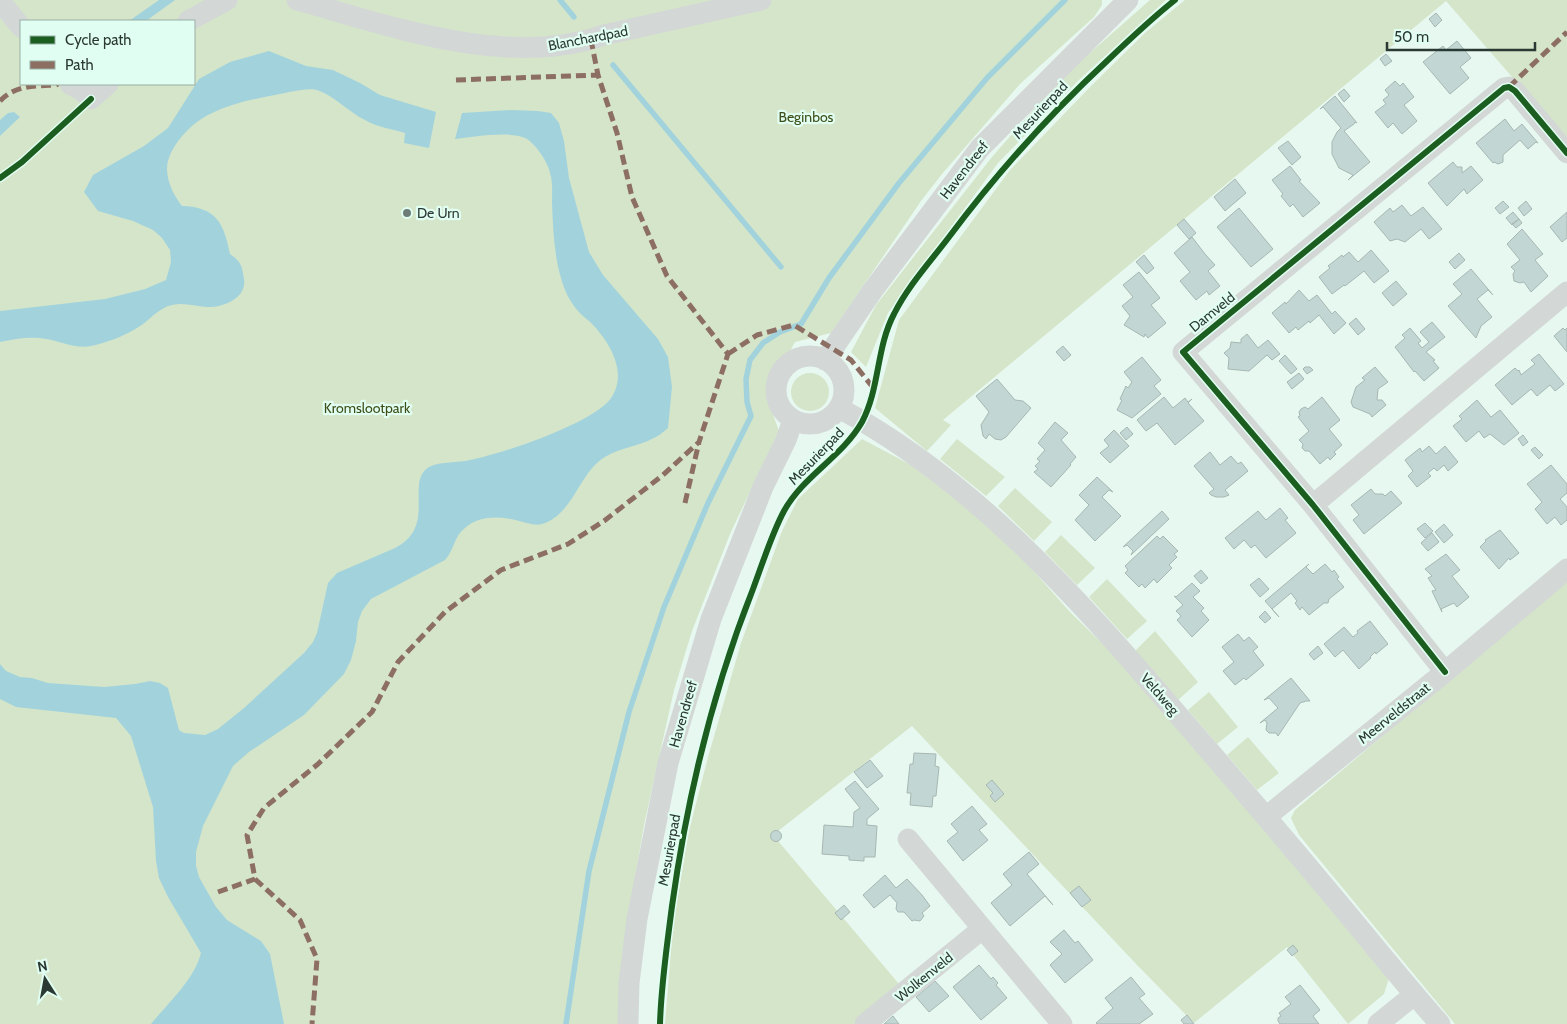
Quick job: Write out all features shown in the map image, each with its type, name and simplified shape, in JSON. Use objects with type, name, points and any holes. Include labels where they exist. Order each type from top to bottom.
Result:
[{"type":"street","points":[[190,20],[227,0]]},
{"type":"street","name":"Blanchardpad","points":[[297,0],[436,36],[503,47],[546,46],[591,40],[761,0]]},
{"type":"street","name":"Havendreef","points":[[824,360],[980,148],[1128,0]]},
{"type":"street","points":[[0,1],[20,26]]},
{"type":"street","points":[[72,85],[82,90],[91,98],[107,85]]},
{"type":"street","name":"Damveld","points":[[1445,672],[1313,505],[1183,352],[1504,88],[1509,87],[1514,91],[1567,153]]},
{"type":"street","points":[[1313,505],[1567,292]]},
{"type":"street","points":[[802,357],[824,360],[834,366],[840,375],[843,397],[839,408],[824,421],[813,424],[803,424],[794,420],[784,413],[778,403],[776,392],[777,380],[791,362],[802,357]]},
{"type":"street","name":"Veldweg","points":[[839,408],[902,446],[952,483],[990,514],[1056,578],[1124,651],[1266,816],[1440,1024]]},
{"type":"street","name":"Havendreef","points":[[628,1024],[629,983],[638,919],[668,763],[711,619],[763,487],[794,420]]},
{"type":"street","name":"Meerveldstraat","points":[[1266,816],[1445,672],[1567,569]]},
{"type":"street","points":[[908,840],[1062,1024]]},
{"type":"street","name":"Wolkenveld","points":[[865,1024],[982,930]]},
{"type":"street","points":[[1378,1024],[1414,995]]},
{"type":"green space","name":"Kromslootpark","points":[[0,0],[1102,0],[1102,5],[1094,17],[1020,84],[942,174],[921,201],[831,333],[795,342],[766,395],[779,431],[730,534],[692,631],[674,690],[644,825],[635,878],[619,1024],[0,1024]]},
{"type":"green space","points":[[1150,0],[1166,0],[1080,79],[998,163],[888,313],[866,367],[851,352],[876,305],[992,157],[1035,108],[1084,58]]},
{"type":"green space","points":[[1185,0],[1567,0],[1567,140],[1446,1],[943,420],[951,425],[927,451],[875,408],[899,320],[1010,170],[1146,32]]},
{"type":"green space","points":[[810,373],[824,378],[829,392],[824,406],[810,411],[796,406],[791,392],[796,378]]},
{"type":"green space","points":[[862,439],[911,465],[953,496],[1013,548],[1070,612],[1115,656],[1390,975],[1384,994],[1348,1024],[1287,947],[1194,1023],[912,726],[773,835],[899,984],[854,1024],[665,1024],[673,925],[689,831],[741,643],[782,531],[798,499]]},
{"type":"green space","points":[[957,439],[1005,477],[986,496],[940,459]]},
{"type":"green space","points":[[1015,488],[1052,522],[1034,541],[998,506]]},
{"type":"green space","points":[[1061,535],[1095,568],[1077,585],[1045,552]]},
{"type":"green space","points":[[1107,579],[1147,621],[1127,639],[1089,597]]},
{"type":"green space","points":[[1567,580],[1567,1024],[1455,1024],[1299,835],[1291,818],[1295,810]]},
{"type":"green space","points":[[1155,631],[1198,682],[1178,700],[1135,651]]},
{"type":"green space","points":[[1209,692],[1238,727],[1217,744],[1188,710]]},
{"type":"green space","points":[[1248,737],[1279,773],[1257,790],[1227,755]]},
{"type":"water","points":[[159,0],[175,0],[147,20],[130,20]]},
{"type":"water","points":[[269,51],[306,66],[333,70],[380,95],[436,112],[429,148],[404,143],[405,133],[380,126],[359,117],[323,92],[313,89],[258,98],[218,110],[197,122],[184,133],[168,161],[167,173],[175,196],[182,206],[203,210],[217,219],[225,234],[230,254],[239,262],[243,270],[244,286],[242,292],[226,304],[220,306],[172,305],[158,312],[132,331],[91,346],[73,346],[40,338],[0,342],[0,311],[105,299],[145,289],[166,280],[171,262],[170,250],[162,238],[153,230],[133,221],[98,211],[84,192],[93,175],[144,146],[168,128],[199,79],[230,62]]},
{"type":"water","points":[[512,110],[551,113],[559,123],[564,141],[569,178],[589,252],[603,275],[658,339],[668,357],[672,387],[668,428],[648,441],[608,455],[601,460],[588,473],[567,505],[554,518],[538,525],[498,518],[477,521],[461,531],[445,560],[371,599],[362,611],[358,622],[351,660],[344,674],[304,715],[249,752],[233,766],[203,826],[196,852],[196,866],[199,877],[216,907],[227,920],[261,941],[270,954],[284,1024],[151,1024],[187,982],[198,963],[201,953],[159,878],[156,861],[153,807],[131,736],[116,718],[16,707],[0,699],[0,664],[6,671],[20,677],[32,678],[48,683],[104,687],[150,681],[160,683],[168,688],[179,730],[184,733],[205,735],[218,729],[244,708],[304,653],[313,642],[317,633],[328,583],[337,573],[395,548],[408,539],[415,528],[418,517],[419,483],[422,474],[429,467],[484,457],[525,444],[570,426],[604,405],[613,395],[617,386],[618,377],[615,359],[601,334],[575,307],[564,287],[554,241],[552,180],[544,159],[538,149],[527,139],[520,136],[492,135],[455,139],[462,113]]},
{"type":"water","points":[[14,112],[20,117],[0,136],[0,120],[8,113]]},
{"type":"building","points":[[1436,13],[1442,20],[1435,27],[1429,19]]},
{"type":"building","points":[[1457,41],[1471,58],[1460,67],[1469,78],[1450,94],[1423,62],[1443,46],[1446,50]]},
{"type":"building","points":[[1386,54],[1392,61],[1385,66],[1380,59]]},
{"type":"building","points":[[1395,81],[1400,86],[1403,83],[1414,97],[1404,105],[1417,121],[1402,134],[1393,123],[1388,128],[1375,112],[1386,104],[1383,100],[1389,95],[1385,90]]},
{"type":"building","points":[[1344,89],[1350,96],[1344,102],[1338,94]]},
{"type":"building","points":[[1335,96],[1357,123],[1355,122],[1344,131],[1370,162],[1348,180],[1353,175],[1339,168],[1332,154],[1332,142],[1341,128],[1323,107],[1320,109]]},
{"type":"building","points":[[1505,119],[1514,131],[1522,124],[1538,143],[1536,142],[1528,149],[1520,140],[1503,155],[1503,162],[1493,163],[1476,143]]},
{"type":"building","points":[[1288,141],[1301,157],[1292,165],[1278,148]]},
{"type":"building","points":[[1453,162],[1457,167],[1462,167],[1462,173],[1471,166],[1483,180],[1467,194],[1464,189],[1447,206],[1428,183]]},
{"type":"building","points":[[1290,166],[1301,180],[1299,181],[1320,203],[1303,217],[1293,204],[1290,207],[1272,180]]},
{"type":"building","points":[[1235,179],[1246,193],[1225,211],[1214,197]]},
{"type":"building","points":[[1503,201],[1509,207],[1500,214],[1495,208]]},
{"type":"building","points":[[1526,201],[1532,209],[1524,216],[1518,208]]},
{"type":"building","points":[[1402,205],[1411,216],[1423,207],[1442,229],[1429,239],[1421,229],[1405,242],[1397,239],[1390,241],[1374,222],[1390,208],[1393,212]]},
{"type":"building","points":[[1239,208],[1273,249],[1251,267],[1217,227]]},
{"type":"building","points":[[1513,212],[1519,219],[1512,225],[1506,218]]},
{"type":"building","points":[[1567,212],[1567,238],[1562,242],[1550,227]]},
{"type":"building","points":[[1184,219],[1196,233],[1189,239],[1177,225]]},
{"type":"building","points":[[1519,219],[1522,223],[1516,228],[1512,224]]},
{"type":"building","points":[[1522,229],[1543,254],[1535,260],[1548,276],[1531,292],[1524,282],[1514,281],[1513,274],[1515,271],[1511,267],[1520,260],[1507,244]]},
{"type":"building","points":[[1192,237],[1215,265],[1208,271],[1220,286],[1209,295],[1207,291],[1196,300],[1180,281],[1190,272],[1174,253]]},
{"type":"building","points":[[1371,250],[1389,271],[1374,283],[1364,271],[1332,294],[1319,277],[1330,268],[1328,266],[1349,252],[1358,262]]},
{"type":"building","points":[[1459,253],[1465,260],[1455,269],[1449,262]]},
{"type":"building","points":[[1144,255],[1154,268],[1147,274],[1136,262]]},
{"type":"building","points":[[1471,269],[1493,295],[1488,290],[1477,299],[1492,317],[1481,326],[1476,338],[1448,306],[1462,294],[1453,284]]},
{"type":"building","points":[[1139,272],[1160,298],[1151,305],[1166,323],[1148,338],[1145,334],[1144,337],[1124,325],[1130,316],[1122,306],[1133,297],[1123,285]]},
{"type":"building","points":[[1396,281],[1407,294],[1393,306],[1382,293]]},
{"type":"building","points":[[1299,290],[1309,301],[1317,295],[1332,314],[1335,311],[1346,323],[1334,334],[1319,315],[1310,323],[1309,321],[1298,330],[1296,327],[1289,333],[1272,313],[1285,302],[1286,304]]},
{"type":"building","points":[[1356,318],[1365,329],[1358,335],[1349,324]]},
{"type":"building","points":[[1432,322],[1445,337],[1426,352],[1435,360],[1433,361],[1439,368],[1424,381],[1414,372],[1395,347],[1405,338],[1402,335],[1410,328],[1421,341],[1418,343],[1422,348],[1429,342],[1420,332]]},
{"type":"building","points":[[1563,328],[1565,330],[1567,328],[1567,352],[1554,336]]},
{"type":"building","points":[[1247,334],[1258,348],[1268,340],[1280,354],[1272,360],[1267,355],[1249,371],[1228,369],[1229,358],[1224,353],[1230,348],[1231,342],[1241,343],[1241,339]]},
{"type":"building","points":[[1063,346],[1071,355],[1064,361],[1056,352]]},
{"type":"building","points":[[1539,354],[1564,384],[1555,391],[1550,385],[1537,396],[1531,389],[1512,405],[1495,385],[1515,368],[1519,370],[1521,375],[1535,364],[1531,360]]},
{"type":"building","points":[[1285,355],[1297,369],[1291,374],[1279,361]]},
{"type":"building","points":[[1142,357],[1161,380],[1154,386],[1161,394],[1132,418],[1117,410],[1126,386],[1128,388],[1132,382],[1124,372]]},
{"type":"building","points":[[1310,367],[1313,370],[1307,374],[1303,369]]},
{"type":"building","points":[[1375,367],[1388,382],[1378,389],[1377,400],[1382,400],[1386,405],[1372,417],[1370,414],[1353,407],[1351,402],[1356,387],[1365,380],[1362,378]]},
{"type":"building","points":[[1299,373],[1304,379],[1292,389],[1287,382]]},
{"type":"building","points":[[997,379],[1015,400],[1023,401],[1031,408],[1006,437],[1001,440],[995,439],[989,434],[986,439],[983,436],[981,425],[989,412],[976,396]]},
{"type":"building","points":[[1164,397],[1173,408],[1185,398],[1188,402],[1192,399],[1188,403],[1204,421],[1175,445],[1157,423],[1146,431],[1137,420]]},
{"type":"building","points":[[1322,397],[1340,420],[1329,429],[1342,445],[1334,452],[1336,454],[1330,460],[1328,457],[1320,464],[1309,451],[1305,451],[1302,448],[1303,444],[1299,440],[1309,431],[1298,417],[1300,416],[1299,412],[1301,409],[1305,407],[1308,409]]},
{"type":"building","points":[[1477,400],[1491,417],[1500,410],[1519,433],[1504,445],[1490,434],[1484,438],[1479,431],[1466,442],[1453,426],[1462,419],[1459,416]]},
{"type":"building","points":[[1055,422],[1068,433],[1061,440],[1076,457],[1051,487],[1034,472],[1038,469],[1035,466],[1040,461],[1037,459],[1045,450],[1038,443]]},
{"type":"building","points":[[1127,427],[1133,434],[1126,440],[1120,433]]},
{"type":"building","points":[[1114,430],[1129,446],[1110,463],[1100,453],[1109,446],[1104,440]]},
{"type":"building","points":[[1523,435],[1528,442],[1523,446],[1518,439]]},
{"type":"building","points":[[1429,446],[1436,454],[1445,446],[1458,462],[1448,471],[1444,465],[1437,471],[1434,468],[1428,473],[1431,476],[1417,487],[1408,476],[1413,471],[1405,460],[1420,448],[1422,452]]},
{"type":"building","points":[[1535,447],[1543,455],[1539,459],[1531,450]]},
{"type":"building","points":[[1210,452],[1220,465],[1231,456],[1238,464],[1241,462],[1248,471],[1225,490],[1229,495],[1224,497],[1216,497],[1209,493],[1214,489],[1194,466]]},
{"type":"building","points":[[1551,465],[1567,484],[1567,493],[1560,499],[1567,507],[1567,520],[1561,525],[1555,517],[1547,524],[1535,509],[1542,502],[1527,484]]},
{"type":"building","points":[[1097,477],[1113,492],[1109,490],[1102,497],[1121,516],[1095,541],[1075,520],[1089,505],[1079,495]]},
{"type":"building","points":[[1371,489],[1375,494],[1383,494],[1385,496],[1391,491],[1402,503],[1364,534],[1353,520],[1359,515],[1351,505]]},
{"type":"building","points":[[1280,508],[1288,518],[1285,520],[1296,533],[1266,558],[1255,545],[1251,548],[1244,540],[1234,549],[1225,538],[1258,511],[1266,520]]},
{"type":"building","points":[[1162,511],[1169,519],[1131,555],[1133,551],[1127,545],[1123,547]]},
{"type":"building","points":[[1425,523],[1433,531],[1425,538],[1417,529]]},
{"type":"building","points":[[1444,524],[1453,535],[1444,543],[1435,532]]},
{"type":"building","points":[[1500,530],[1519,553],[1510,560],[1509,558],[1499,569],[1480,547],[1485,540]]},
{"type":"building","points":[[1432,533],[1439,542],[1428,551],[1421,543]]},
{"type":"building","points":[[1157,536],[1160,539],[1163,536],[1178,551],[1174,554],[1177,557],[1169,565],[1172,568],[1157,583],[1154,579],[1145,588],[1142,584],[1139,587],[1125,573],[1128,570],[1125,566]]},
{"type":"building","points":[[1446,554],[1460,570],[1452,576],[1469,597],[1457,607],[1454,603],[1441,609],[1442,612],[1432,591],[1436,590],[1428,578],[1432,576],[1425,569]]},
{"type":"building","points":[[1309,564],[1306,567],[1313,574],[1325,564],[1332,572],[1334,570],[1339,577],[1337,579],[1344,587],[1329,599],[1328,603],[1324,603],[1309,615],[1302,607],[1300,610],[1295,603],[1297,601],[1291,593],[1272,609],[1265,601]]},
{"type":"building","points":[[1201,570],[1208,578],[1201,584],[1194,576]]},
{"type":"building","points":[[1259,578],[1269,589],[1260,597],[1250,585]]},
{"type":"building","points":[[1192,583],[1200,591],[1193,597],[1204,608],[1201,611],[1209,620],[1192,637],[1177,620],[1181,616],[1176,611],[1183,605],[1174,596],[1176,597]]},
{"type":"building","points":[[1265,611],[1271,618],[1265,623],[1259,617]]},
{"type":"building","points":[[1370,621],[1388,644],[1376,654],[1375,652],[1359,669],[1343,650],[1335,657],[1324,644],[1344,627],[1353,637],[1358,633],[1357,631]]},
{"type":"building","points":[[1238,634],[1244,641],[1249,637],[1258,647],[1253,651],[1264,665],[1246,680],[1244,678],[1235,685],[1223,671],[1234,662],[1222,647]]},
{"type":"building","points":[[1318,646],[1323,653],[1314,660],[1309,654]]},
{"type":"building","points":[[1291,678],[1310,701],[1300,703],[1278,736],[1276,733],[1269,733],[1266,730],[1267,723],[1265,720],[1260,723],[1278,708],[1269,698],[1264,700]]},
{"type":"building","points":[[914,753],[936,754],[935,766],[939,767],[936,796],[933,796],[932,807],[910,805],[911,793],[907,793],[910,764],[913,764]]},
{"type":"building","points":[[870,760],[883,776],[867,788],[854,772]]},
{"type":"building","points":[[992,780],[1004,794],[995,802],[990,796],[993,793],[986,785]]},
{"type":"building","points":[[855,781],[879,809],[867,819],[867,825],[877,826],[875,857],[864,857],[864,861],[849,860],[849,856],[822,854],[824,825],[853,827],[854,812],[860,808],[845,789]]},
{"type":"building","points":[[972,806],[987,824],[979,830],[988,840],[963,861],[947,841],[958,832],[951,824]]},
{"type":"building","points":[[774,831],[778,831],[781,836],[780,840],[774,841],[771,838],[771,834]]},
{"type":"building","points":[[1029,852],[1039,864],[1027,874],[1053,905],[1045,896],[1010,926],[991,903],[1012,885],[1003,874]]},
{"type":"building","points":[[885,875],[896,888],[907,879],[922,895],[930,906],[922,913],[924,916],[920,921],[912,921],[904,912],[898,912],[896,909],[897,903],[890,895],[874,908],[863,895]]},
{"type":"building","points":[[1079,886],[1091,900],[1082,907],[1070,893]]},
{"type":"building","points":[[844,905],[850,912],[841,920],[835,913]]},
{"type":"building","points":[[1064,930],[1075,943],[1078,941],[1093,960],[1065,983],[1050,965],[1062,954],[1050,942]]},
{"type":"building","points":[[1293,945],[1298,951],[1292,956],[1287,950]]},
{"type":"building","points":[[979,965],[991,979],[993,977],[998,983],[996,985],[1007,998],[981,1020],[953,987]]},
{"type":"building","points":[[1131,977],[1145,994],[1139,998],[1153,1014],[1139,1024],[1097,1024],[1113,1008],[1105,998]]},
{"type":"building","points":[[935,981],[949,996],[929,1012],[916,997]]},
{"type":"building","points":[[1300,985],[1320,1010],[1313,1016],[1319,1024],[1280,1024],[1278,1018],[1281,1016],[1279,1013],[1291,1004],[1285,997]]},
{"type":"building","points":[[1187,1015],[1194,1024],[1184,1024],[1181,1020]]},
{"type":"building","points":[[893,1016],[899,1024],[884,1024]]},
{"type":"waterway","points":[[560,0],[574,17]]},
{"type":"waterway","points":[[566,1024],[589,871],[629,712],[664,607],[708,503],[751,416],[747,402],[746,379],[750,360],[763,343],[780,332],[801,324],[829,278],[899,183],[987,78],[1065,0]]},
{"type":"waterway","points":[[613,65],[781,267]]},
{"type":"marked path","points":[[1509,87],[1567,32]]},
{"type":"marked path","points":[[218,892],[255,879],[247,835],[264,808],[318,764],[372,712],[398,662],[445,612],[501,570],[568,544],[604,521],[663,475],[699,442],[728,354],[667,276],[632,197],[617,133],[598,75],[591,40]]},
{"type":"marked path","points":[[456,80],[598,75]]},
{"type":"marked path","points":[[0,101],[19,89],[56,85]]},
{"type":"marked path","points":[[728,354],[757,335],[794,325],[851,360],[875,390]]},
{"type":"marked path","points":[[685,503],[699,442]]},
{"type":"marked path","points":[[255,879],[300,920],[317,959],[312,1024]]},
{"type":"cycle path","name":"Mesurierpad","points":[[660,1024],[664,965],[678,866],[703,745],[739,627],[767,549],[784,511],[801,487],[844,446],[862,422],[872,396],[888,327],[906,294],[920,274],[1005,167],[1045,123],[1124,44],[1175,0]]},
{"type":"cycle path","points":[[1445,672],[1313,505],[1183,352],[1504,88],[1509,87],[1515,91],[1567,153]]},
{"type":"cycle path","points":[[0,178],[22,162],[91,99]]},
{"type":"place","name":"De Urn","points":[[407,213]]},
{"type":"park label","name":"Beginbos","points":[[806,117]]}]
